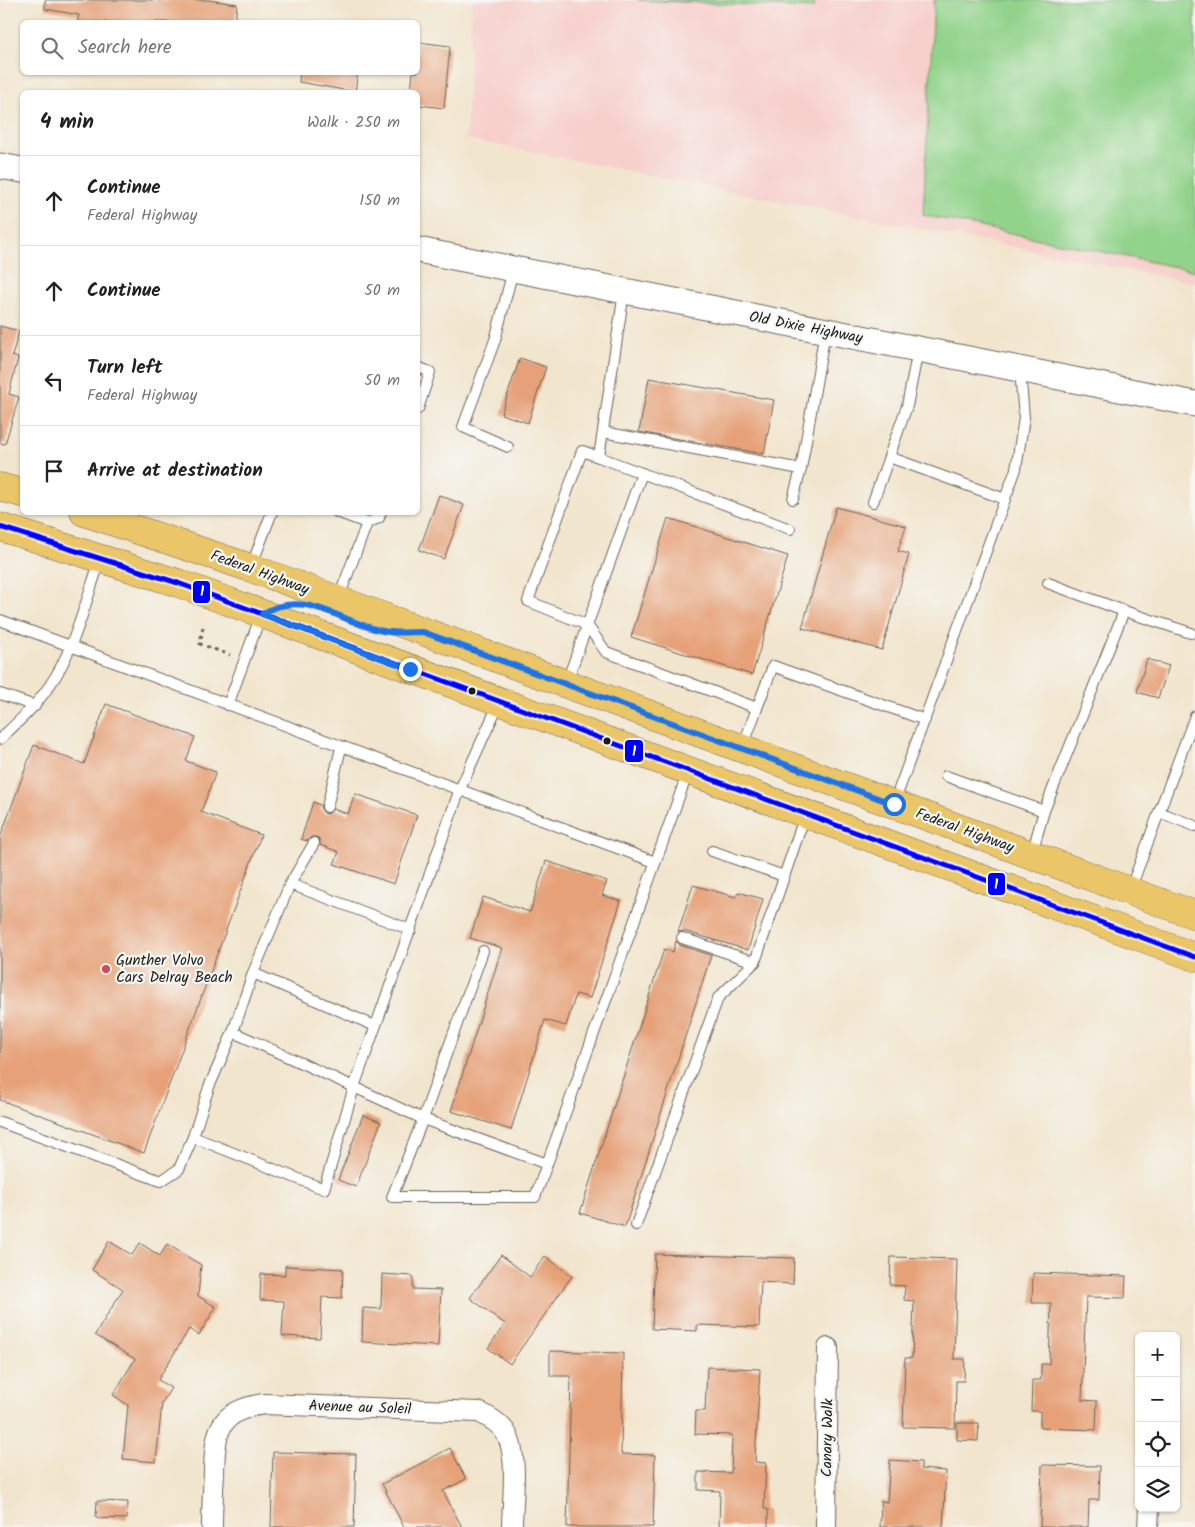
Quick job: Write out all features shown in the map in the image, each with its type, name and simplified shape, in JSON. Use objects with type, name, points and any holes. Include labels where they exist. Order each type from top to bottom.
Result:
[{"type":"main road","points":[[0,486],[20,493]]},
{"type":"main road","name":"Federal Highway","points":[[93,515],[251,568],[1195,915]]},
{"type":"main road","points":[[0,527],[178,583],[1195,957]]},
{"type":"main road","points":[[178,583],[224,580],[240,575],[251,568]]},
{"type":"main road","points":[[262,614],[276,605],[297,602],[384,631],[423,632]]},
{"type":"street","name":"Old Dixie Highway","points":[[420,250],[1195,404]]},
{"type":"street","name":"Canary Walk","points":[[826,1527],[828,1348]]},
{"type":"street","name":"Avenue au Soleil","points":[[212,1527],[215,1439],[222,1424],[233,1413],[248,1406],[264,1404],[479,1412],[493,1419],[504,1430],[511,1445],[514,1461],[512,1527]]},
{"type":"street","points":[[1148,1527],[1149,1512]]},
{"type":"lane","points":[[508,447],[463,427],[495,340],[514,269]]},
{"type":"lane","points":[[599,457],[624,291]]},
{"type":"lane","points":[[793,499],[802,469],[826,330]]},
{"type":"lane","points":[[873,502],[907,406],[918,349]]},
{"type":"lane","points":[[420,368],[430,372],[420,403]]},
{"type":"lane","points":[[894,804],[1016,469],[1024,418],[1020,369]]},
{"type":"lane","points":[[602,432],[802,469]]},
{"type":"lane","points":[[757,708],[606,652],[587,624],[528,601],[582,451],[790,529]]},
{"type":"lane","points":[[889,457],[1006,499]]},
{"type":"lane","points":[[566,684],[642,473]]},
{"type":"lane","points":[[251,568],[271,515]]},
{"type":"lane","points":[[345,515],[366,523],[379,518],[380,515]]},
{"type":"lane","points":[[338,601],[366,523]]},
{"type":"lane","points":[[0,739],[35,706],[52,683],[70,646],[101,558]]},
{"type":"lane","points":[[1048,584],[1190,633]]},
{"type":"lane","points":[[1032,854],[1044,811],[1124,610]]},
{"type":"lane","points":[[228,705],[262,614]]},
{"type":"lane","points":[[0,620],[341,748],[460,789],[655,862]]},
{"type":"lane","points":[[742,749],[773,666],[925,720]]},
{"type":"lane","points":[[0,694],[35,706]]},
{"type":"lane","points":[[193,1137],[324,1189],[374,1026],[411,930],[460,789],[500,702]]},
{"type":"lane","points":[[1130,891],[1195,716]]},
{"type":"lane","points":[[327,807],[341,748]]},
{"type":"lane","points":[[484,951],[423,1119],[392,1197],[535,1197],[688,771]]},
{"type":"lane","points":[[946,776],[1044,811]]},
{"type":"lane","points":[[1159,812],[1195,826]]},
{"type":"lane","points":[[636,1225],[718,998],[755,962],[806,814]]},
{"type":"lane","points":[[0,1122],[161,1181],[179,1169],[193,1137],[209,1087],[233,1032],[253,974],[290,884],[314,843]]},
{"type":"lane","points":[[712,851],[784,876]]},
{"type":"lane","points":[[290,884],[411,930]]},
{"type":"lane","points":[[682,938],[755,962]]},
{"type":"lane","points":[[253,974],[374,1026]]},
{"type":"lane","points":[[233,1032],[423,1119],[547,1164]]},
{"type":"path","points":[[203,627],[200,644],[230,655],[227,664]]},
{"type":"shaded area","points":[[472,0],[1195,0],[1195,283],[466,139]]},
{"type":"green space","points":[[638,0],[814,0],[814,8]]},
{"type":"green space","points":[[934,0],[1195,0],[1195,271],[923,215]]},
{"type":"building","points":[[45,0],[208,0],[237,4],[235,20],[78,20],[79,15],[45,9]]},
{"type":"building","points":[[420,42],[450,46],[444,108],[420,105],[420,90],[411,90],[413,75],[420,75]]},
{"type":"building","points":[[300,75],[358,75],[355,90],[344,90],[299,82]]},
{"type":"building","points":[[0,326],[19,331],[12,356],[18,358],[9,394],[19,397],[5,444],[0,443]]},
{"type":"building","points":[[520,358],[546,367],[528,423],[501,414]]},
{"type":"building","points":[[649,378],[774,400],[764,454],[639,432]]},
{"type":"building","points":[[439,495],[464,505],[444,559],[419,550]]},
{"type":"building","points":[[836,507],[906,526],[898,551],[909,554],[882,650],[802,628]]},
{"type":"building","points":[[668,518],[788,556],[752,675],[631,637]]},
{"type":"building","points":[[1147,659],[1169,666],[1158,698],[1137,692]]},
{"type":"building","name":"Gunther Volvo Cars Delray Beach","points":[[106,704],[195,737],[186,761],[216,772],[201,812],[261,835],[144,1153],[0,1100],[0,838],[34,745],[84,764]]},
{"type":"building","points":[[355,794],[417,815],[394,884],[334,864],[339,852],[320,845],[320,840],[317,837],[311,837],[307,841],[301,839],[313,802],[320,805],[325,814],[333,809],[348,814]]},
{"type":"building","points":[[546,861],[607,881],[602,895],[621,901],[590,998],[576,994],[566,1026],[545,1020],[511,1130],[451,1111],[502,948],[470,938],[483,897],[530,912]]},
{"type":"building","points":[[693,885],[736,897],[738,892],[763,899],[748,950],[684,931],[678,932]]},
{"type":"building","points":[[676,941],[680,945],[711,955],[625,1227],[580,1213],[664,949],[673,952]]},
{"type":"building","points":[[363,1115],[381,1122],[356,1187],[338,1180]]},
{"type":"building","points":[[109,1241],[132,1255],[140,1243],[160,1256],[167,1244],[201,1265],[198,1296],[216,1307],[199,1335],[189,1329],[158,1380],[171,1388],[162,1403],[156,1462],[123,1459],[128,1405],[113,1395],[135,1359],[95,1335],[123,1289],[92,1270]]},
{"type":"building","points":[[655,1254],[794,1258],[793,1284],[761,1282],[759,1327],[697,1325],[697,1331],[652,1329]]},
{"type":"building","points":[[501,1255],[530,1277],[545,1256],[572,1276],[510,1364],[488,1348],[505,1324],[470,1298]]},
{"type":"building","points":[[891,1257],[957,1259],[954,1359],[965,1359],[964,1381],[956,1381],[955,1428],[903,1427],[905,1358],[912,1358],[914,1301],[904,1300],[905,1286],[890,1285]]},
{"type":"building","points":[[285,1266],[343,1269],[342,1298],[322,1297],[320,1338],[282,1336],[284,1301],[260,1300],[261,1274],[285,1275]]},
{"type":"building","points":[[1033,1273],[1126,1276],[1125,1298],[1086,1297],[1082,1400],[1097,1401],[1096,1430],[1040,1428],[1040,1411],[1031,1411],[1032,1380],[1041,1380],[1041,1364],[1049,1364],[1051,1303],[1032,1303]]},
{"type":"building","points":[[382,1274],[413,1276],[413,1289],[441,1290],[438,1346],[362,1342],[363,1308],[381,1309]]},
{"type":"building","points":[[550,1351],[623,1353],[621,1454],[655,1455],[653,1527],[567,1527],[571,1376],[550,1376]]},
{"type":"building","points":[[707,1367],[760,1369],[755,1462],[766,1463],[764,1509],[768,1509],[768,1527],[719,1527],[720,1491],[698,1490],[698,1472],[731,1473],[732,1435],[695,1434],[696,1411],[705,1411]]},
{"type":"building","points":[[957,1423],[979,1423],[978,1441],[957,1440]]},
{"type":"building","points":[[450,1448],[466,1479],[443,1491],[462,1527],[404,1527],[382,1484]]},
{"type":"building","points":[[273,1452],[356,1454],[354,1527],[271,1527]]},
{"type":"building","points":[[890,1460],[921,1462],[921,1469],[946,1471],[943,1527],[880,1527],[881,1501],[887,1502]]},
{"type":"building","points":[[1042,1465],[1100,1466],[1099,1500],[1089,1500],[1088,1527],[1040,1527]]},
{"type":"building","points":[[97,1501],[128,1502],[127,1519],[96,1518]]},
{"type":"transit line","name":"1","points":[[0,527],[178,583],[1195,957]]},
{"type":"place","name":"Gunther Volvo Cars Delray Beach","points":[[106,969]]},
{"type":"route","points":[[410,669],[262,614],[276,605],[297,602],[384,631],[423,632],[894,804]]}]
